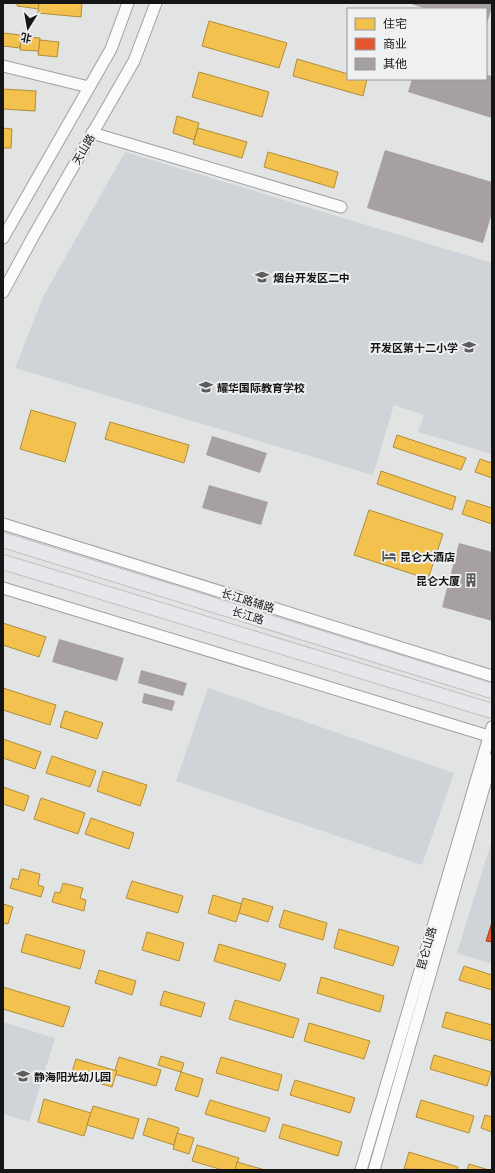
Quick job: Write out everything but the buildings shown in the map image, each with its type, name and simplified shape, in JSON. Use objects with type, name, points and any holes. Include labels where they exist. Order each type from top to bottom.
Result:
[{"type":"main road","name":"长江路","points":[[3,540],[492,691]]},
{"type":"main road","name":"长江路","points":[[3,562],[492,711]]},
{"type":"street","points":[[3,238],[111,49],[128,3]]},
{"type":"street","name":"天山路","points":[[3,292],[134,61],[156,3]]},
{"type":"street","points":[[3,66],[89,87]]},
{"type":"street","points":[[92,134],[341,207]]},
{"type":"street","name":"长江路辅路","points":[[3,524],[492,676]]},
{"type":"street","points":[[3,588],[491,733]]},
{"type":"street","name":"昆仑山路","points":[[361,1170],[491,733]]},
{"type":"street","name":"昆仑山路","points":[[374,1170],[492,760]]},
{"type":"shaded area","name":"烟台开发区二中","points":[[125,152],[492,263],[492,454],[418,432],[424,415],[394,405],[373,475],[15,368],[43,297]]},
{"type":"shaded area","points":[[208,688],[454,773],[422,865],[176,781]]},
{"type":"shaded area","points":[[492,840],[492,964],[457,953]]},
{"type":"shaded area","name":"静海阳光幼儿园","points":[[3,1022],[55,1038],[29,1122],[3,1114]]},
{"type":"place","name":"烟台开发区二中","points":[[262,277]]},
{"type":"place","name":"开发区第十二小学","points":[[469,347]]},
{"type":"place","name":"耀华国际教育学校","points":[[206,387]]},
{"type":"place","name":"昆仑大酒店","points":[[389,556]]},
{"type":"place","name":"昆仑大厦","points":[[471,580]]},
{"type":"place","name":"静海阳光幼儿园","points":[[23,1076]]}]
